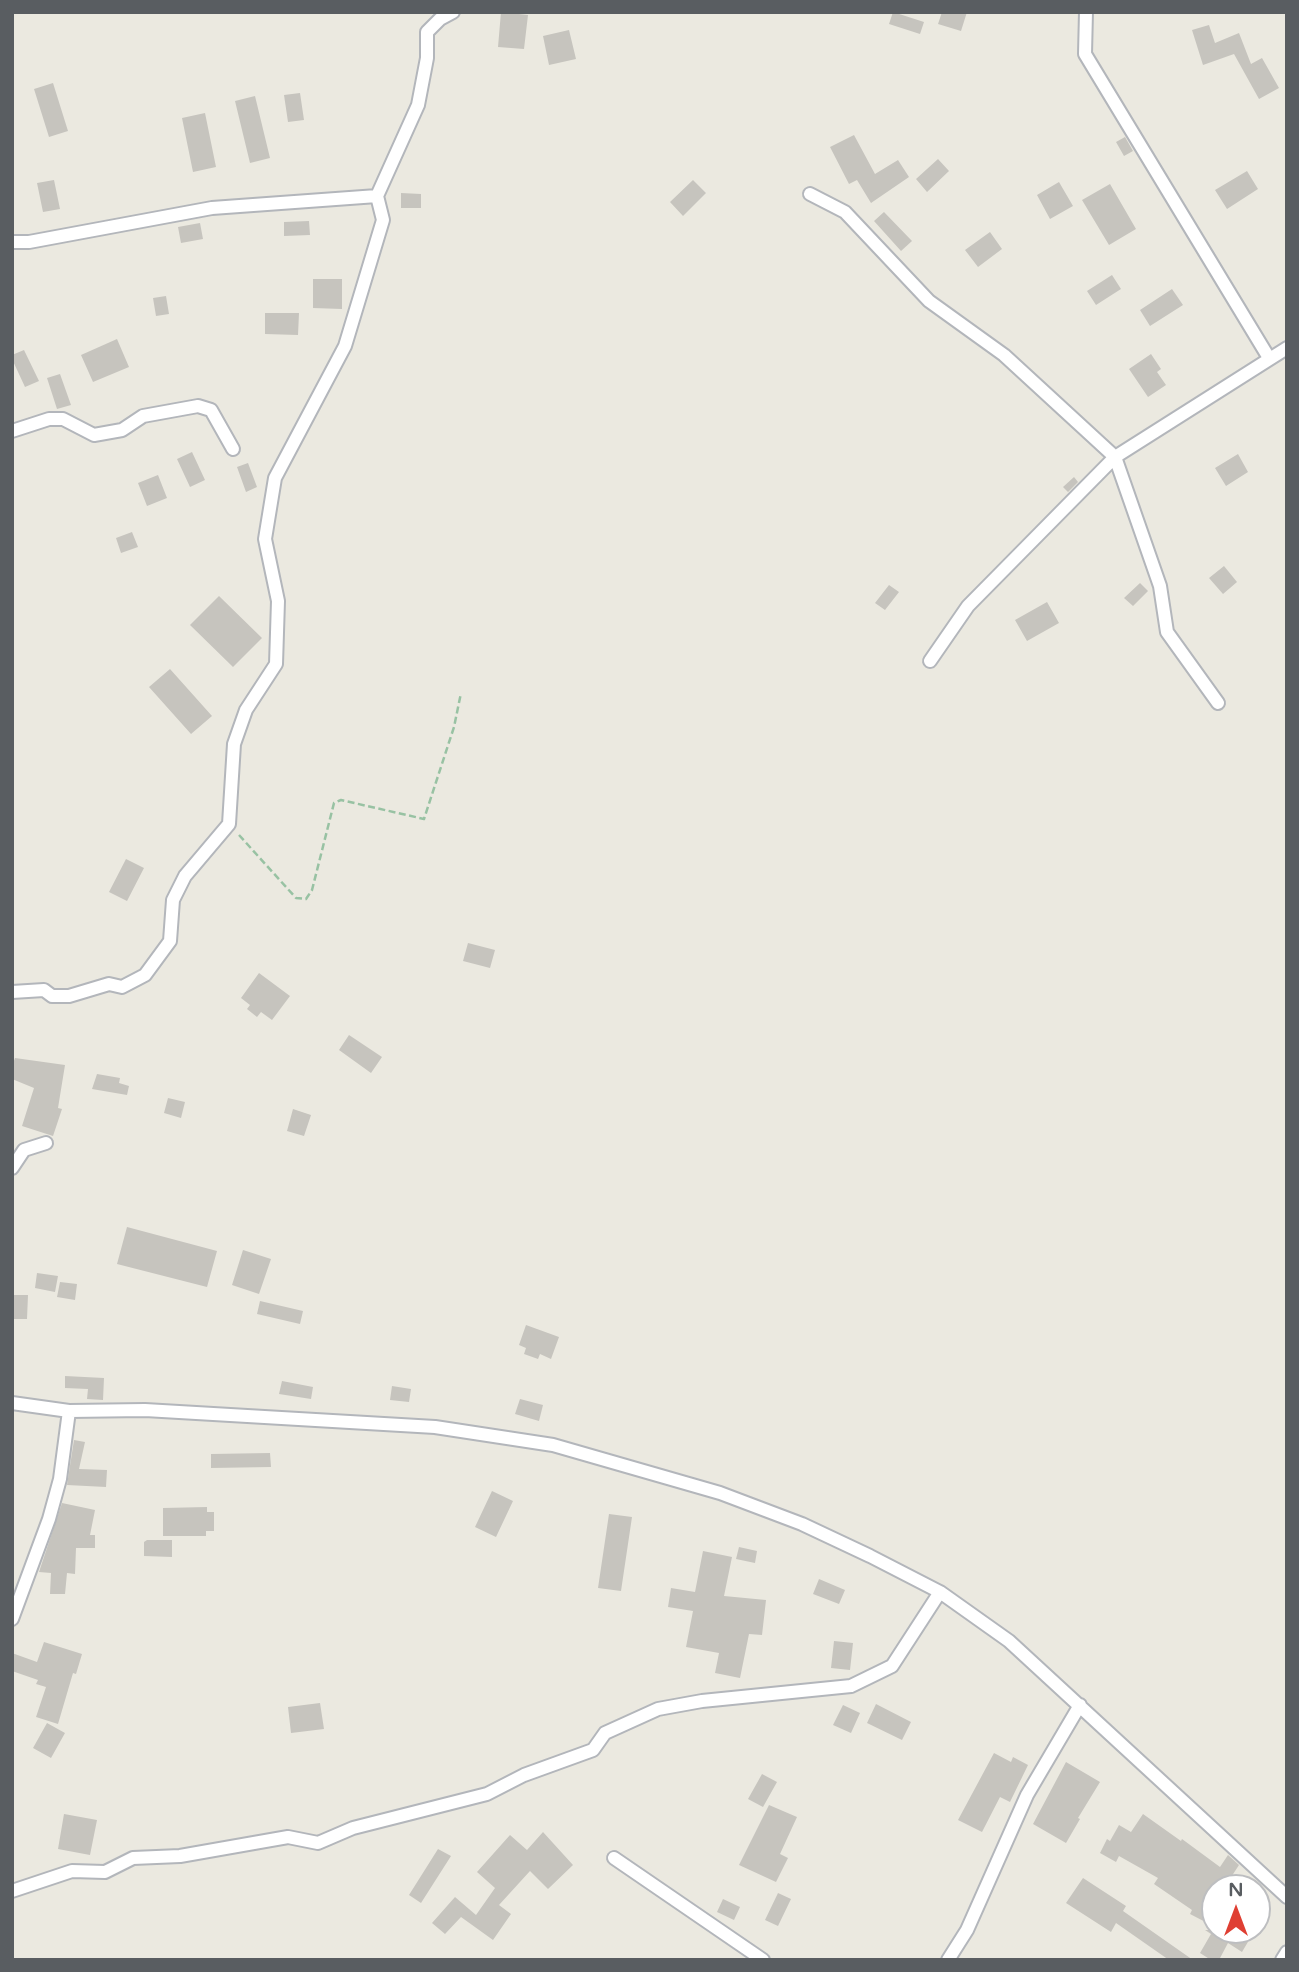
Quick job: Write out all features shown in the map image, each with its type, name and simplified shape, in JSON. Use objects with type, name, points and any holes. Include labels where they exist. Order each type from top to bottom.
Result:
[{"type":"street","points":[[12,992],[44,990],[52,996],[69,996],[109,984],[122,986],[145,975],[170,942],[173,900],[185,876],[229,824],[234,744],[246,710],[276,664],[278,601],[265,539],[275,478],[345,346],[383,220],[377,196],[418,105],[426,58],[427,32],[440,19],[453,12]]},
{"type":"street","points":[[1086,12],[1085,54],[1269,358]]},
{"type":"street","points":[[810,194],[845,212],[929,301],[1004,355],[1115,457],[1160,586],[1167,632],[1217,703]]},
{"type":"street","points":[[12,242],[29,242],[212,208],[377,196]]},
{"type":"street","points":[[930,661],[968,606],[1115,457],[1287,348]]},
{"type":"street","points":[[12,431],[49,419],[63,419],[94,435],[122,430],[143,416],[198,406],[211,410],[233,449]]},
{"type":"street","points":[[12,1168],[24,1150],[46,1143]]},
{"type":"street","points":[[12,1403],[69,1411],[145,1410],[435,1427],[553,1445],[720,1493],[802,1524],[940,1592],[1009,1642],[1286,1894]]},
{"type":"street","points":[[12,1619],[50,1519],[60,1479],[69,1411]]},
{"type":"street","points":[[12,1891],[72,1871],[105,1872],[133,1858],[180,1856],[288,1837],[318,1843],[353,1828],[487,1794],[524,1775],[593,1751],[605,1733],[658,1709],[702,1701],[851,1686],[892,1666],[940,1592]]},
{"type":"street","points":[[948,1960],[967,1930],[1027,1795],[1080,1705]]},
{"type":"street","points":[[614,1858],[763,1960]]},
{"type":"street","points":[[1282,1960],[1287,1952]]},
{"type":"path","points":[[229,824],[296,898],[306,899],[312,890],[334,803],[341,800],[424,819],[454,727],[461,693]]},
{"type":"building","points":[[501,12],[528,15],[524,49],[498,47]]},
{"type":"building","points":[[893,12],[924,22],[920,34],[889,24]]},
{"type":"building","points":[[942,12],[967,12],[961,31],[938,24]]},
{"type":"building","points":[[1209,25],[1215,43],[1239,33],[1251,64],[1262,58],[1279,88],[1259,99],[1234,54],[1203,65],[1192,30]]},
{"type":"building","points":[[569,30],[576,59],[549,65],[543,36]]},
{"type":"building","points":[[53,83],[68,131],[49,137],[34,89]]},
{"type":"building","points":[[300,93],[304,120],[288,122],[284,95]]},
{"type":"building","points":[[255,96],[270,158],[250,163],[235,101]]},
{"type":"building","points":[[205,113],[216,167],[193,172],[182,118]]},
{"type":"building","points":[[854,135],[875,174],[898,160],[909,177],[871,203],[857,180],[849,184],[830,147]]},
{"type":"building","points":[[1125,137],[1133,151],[1124,156],[1116,142]]},
{"type":"building","points":[[938,159],[949,171],[927,192],[916,179]]},
{"type":"building","points":[[1247,171],[1258,189],[1227,209],[1215,190]]},
{"type":"building","points":[[54,180],[60,209],[43,212],[37,183]]},
{"type":"building","points":[[693,180],[706,193],[683,216],[670,202]]},
{"type":"building","points":[[1059,182],[1073,206],[1050,219],[1037,195]]},
{"type":"building","points":[[1110,184],[1136,229],[1109,245],[1082,200]]},
{"type":"building","points":[[401,193],[421,194],[421,208],[401,208]]},
{"type":"building","points":[[884,212],[912,241],[901,251],[874,221]]},
{"type":"building","points":[[309,221],[310,235],[284,236],[284,222]]},
{"type":"building","points":[[200,223],[203,239],[181,243],[178,227]]},
{"type":"building","points":[[990,232],[1002,249],[978,267],[965,250]]},
{"type":"building","points":[[1112,275],[1121,289],[1096,305],[1087,291]]},
{"type":"building","points":[[313,279],[342,279],[342,309],[313,308]]},
{"type":"building","points":[[1172,289],[1183,305],[1150,326],[1140,310]]},
{"type":"building","points":[[166,296],[169,314],[156,316],[153,298]]},
{"type":"building","points":[[265,313],[299,313],[298,335],[265,334]]},
{"type":"building","points":[[117,339],[129,367],[93,382],[81,355]]},
{"type":"building","points":[[24,350],[39,381],[25,387],[12,359],[12,355]]},
{"type":"building","points":[[1151,354],[1161,369],[1157,372],[1166,385],[1148,397],[1129,369]]},
{"type":"building","points":[[60,374],[71,405],[57,409],[47,378]]},
{"type":"building","points":[[192,452],[205,480],[190,487],[177,459]]},
{"type":"building","points":[[1238,454],[1248,472],[1226,486],[1215,468]]},
{"type":"building","points":[[248,463],[257,487],[246,492],[237,467]]},
{"type":"building","points":[[158,475],[167,498],[147,506],[138,483]]},
{"type":"building","points":[[1074,477],[1078,482],[1068,492],[1063,487]]},
{"type":"building","points":[[132,532],[138,547],[121,553],[116,538]]},
{"type":"building","points":[[1224,566],[1237,582],[1223,594],[1209,578]]},
{"type":"building","points":[[1140,583],[1148,591],[1133,606],[1124,598]]},
{"type":"building","points":[[889,585],[899,592],[885,610],[875,603]]},
{"type":"building","points":[[219,596],[262,638],[233,667],[190,625]]},
{"type":"building","points":[[1047,602],[1059,623],[1027,641],[1015,620]]},
{"type":"building","points":[[170,669],[212,716],[191,734],[149,687]]},
{"type":"building","points":[[126,859],[144,868],[127,901],[109,892]]},
{"type":"building","points":[[468,943],[495,950],[490,968],[463,961]]},
{"type":"building","points":[[259,973],[290,996],[272,1020],[261,1012],[257,1017],[247,1009],[250,1005],[241,998]]},
{"type":"building","points":[[349,1035],[382,1057],[371,1073],[339,1050]]},
{"type":"building","points":[[15,1058],[65,1065],[58,1108],[62,1109],[53,1136],[22,1126],[34,1088],[12,1079]]},
{"type":"building","points":[[97,1074],[120,1078],[119,1083],[129,1086],[127,1095],[92,1089]]},
{"type":"building","points":[[168,1098],[185,1102],[181,1118],[164,1113]]},
{"type":"building","points":[[293,1109],[311,1115],[304,1136],[287,1131]]},
{"type":"building","points":[[127,1227],[217,1251],[207,1287],[117,1264]]},
{"type":"building","points":[[243,1250],[271,1259],[259,1294],[232,1285]]},
{"type":"building","points":[[37,1273],[58,1276],[55,1292],[35,1288]]},
{"type":"building","points":[[60,1282],[77,1284],[75,1300],[57,1297]]},
{"type":"building","points":[[12,1295],[28,1295],[27,1319],[12,1319]]},
{"type":"building","points":[[260,1301],[303,1311],[300,1324],[257,1314]]},
{"type":"building","points":[[526,1325],[559,1337],[551,1359],[540,1354],[538,1359],[524,1354],[526,1348],[519,1345]]},
{"type":"building","points":[[65,1376],[104,1378],[103,1400],[87,1399],[88,1389],[65,1388]]},
{"type":"building","points":[[282,1381],[313,1387],[311,1399],[279,1394]]},
{"type":"building","points":[[392,1386],[411,1389],[409,1402],[390,1400]]},
{"type":"building","points":[[520,1399],[543,1405],[539,1421],[515,1414]]},
{"type":"building","points":[[74,1440],[85,1442],[79,1469],[107,1470],[106,1487],[67,1485]]},
{"type":"building","points":[[270,1453],[271,1467],[211,1468],[211,1454]]},
{"type":"building","points":[[492,1491],[513,1501],[496,1537],[475,1527]]},
{"type":"building","points":[[62,1503],[95,1510],[90,1535],[95,1535],[95,1548],[76,1548],[75,1574],[67,1573],[65,1594],[50,1594],[51,1573],[39,1572]]},
{"type":"building","points":[[207,1507],[207,1512],[214,1512],[214,1531],[206,1531],[206,1536],[163,1536],[163,1508]]},
{"type":"building","points":[[609,1514],[632,1517],[621,1591],[598,1588]]},
{"type":"building","points":[[172,1540],[172,1557],[144,1556],[144,1542]]},
{"type":"building","points":[[739,1547],[757,1551],[755,1563],[736,1559]]},
{"type":"building","points":[[703,1551],[732,1557],[724,1596],[766,1600],[762,1635],[749,1634],[740,1678],[715,1673],[719,1653],[686,1647],[693,1611],[668,1607],[671,1588],[695,1592]]},
{"type":"building","points":[[819,1579],[845,1590],[839,1604],[813,1594]]},
{"type":"building","points":[[834,1641],[853,1643],[850,1670],[831,1668]]},
{"type":"building","points":[[44,1642],[82,1654],[76,1674],[73,1673],[58,1724],[36,1717],[46,1687],[36,1684],[38,1680],[12,1671],[12,1653],[37,1662]]},
{"type":"building","points":[[320,1703],[324,1729],[291,1733],[288,1707]]},
{"type":"building","points":[[876,1704],[911,1722],[902,1740],[867,1723]]},
{"type":"building","points":[[843,1705],[860,1713],[851,1733],[833,1725]]},
{"type":"building","points":[[47,1723],[65,1733],[51,1758],[33,1748]]},
{"type":"building","points":[[994,1753],[1011,1762],[1013,1757],[1028,1765],[1010,1802],[1000,1797],[982,1832],[958,1820]]},
{"type":"building","points":[[1066,1762],[1100,1782],[1066,1843],[1033,1824]]},
{"type":"building","points":[[762,1774],[777,1782],[763,1807],[748,1799]]},
{"type":"building","points":[[769,1805],[797,1817],[780,1854],[788,1858],[776,1882],[739,1865]]},
{"type":"building","points":[[64,1814],[97,1820],[90,1855],[58,1849]]},
{"type":"building","points":[[1143,1814],[1220,1867],[1228,1855],[1239,1865],[1233,1874],[1201,1874],[1201,1920],[1190,1914],[1192,1910],[1154,1884],[1158,1878],[1119,1856],[1116,1862],[1100,1853],[1119,1825],[1131,1832]]},
{"type":"building","points":[[543,1832],[573,1865],[548,1889],[530,1871],[499,1905],[511,1914],[493,1940],[461,1917],[445,1934],[432,1923],[455,1897],[476,1915],[495,1888],[477,1872],[510,1835],[527,1850]]},
{"type":"building","points":[[438,1849],[451,1856],[421,1903],[409,1895]]},
{"type":"building","points":[[1083,1878],[1126,1906],[1123,1911],[1193,1960],[1169,1960],[1116,1923],[1111,1932],[1066,1903]]},
{"type":"building","points":[[778,1893],[791,1899],[778,1926],[765,1920]]},
{"type":"building","points":[[723,1899],[740,1907],[734,1920],[717,1912]]},
{"type":"building","points":[[1205,1944],[1227,1944],[1219,1960],[1211,1960],[1200,1953]]},
{"type":"building","points":[[1230,1944],[1247,1944],[1242,1952]]}]
